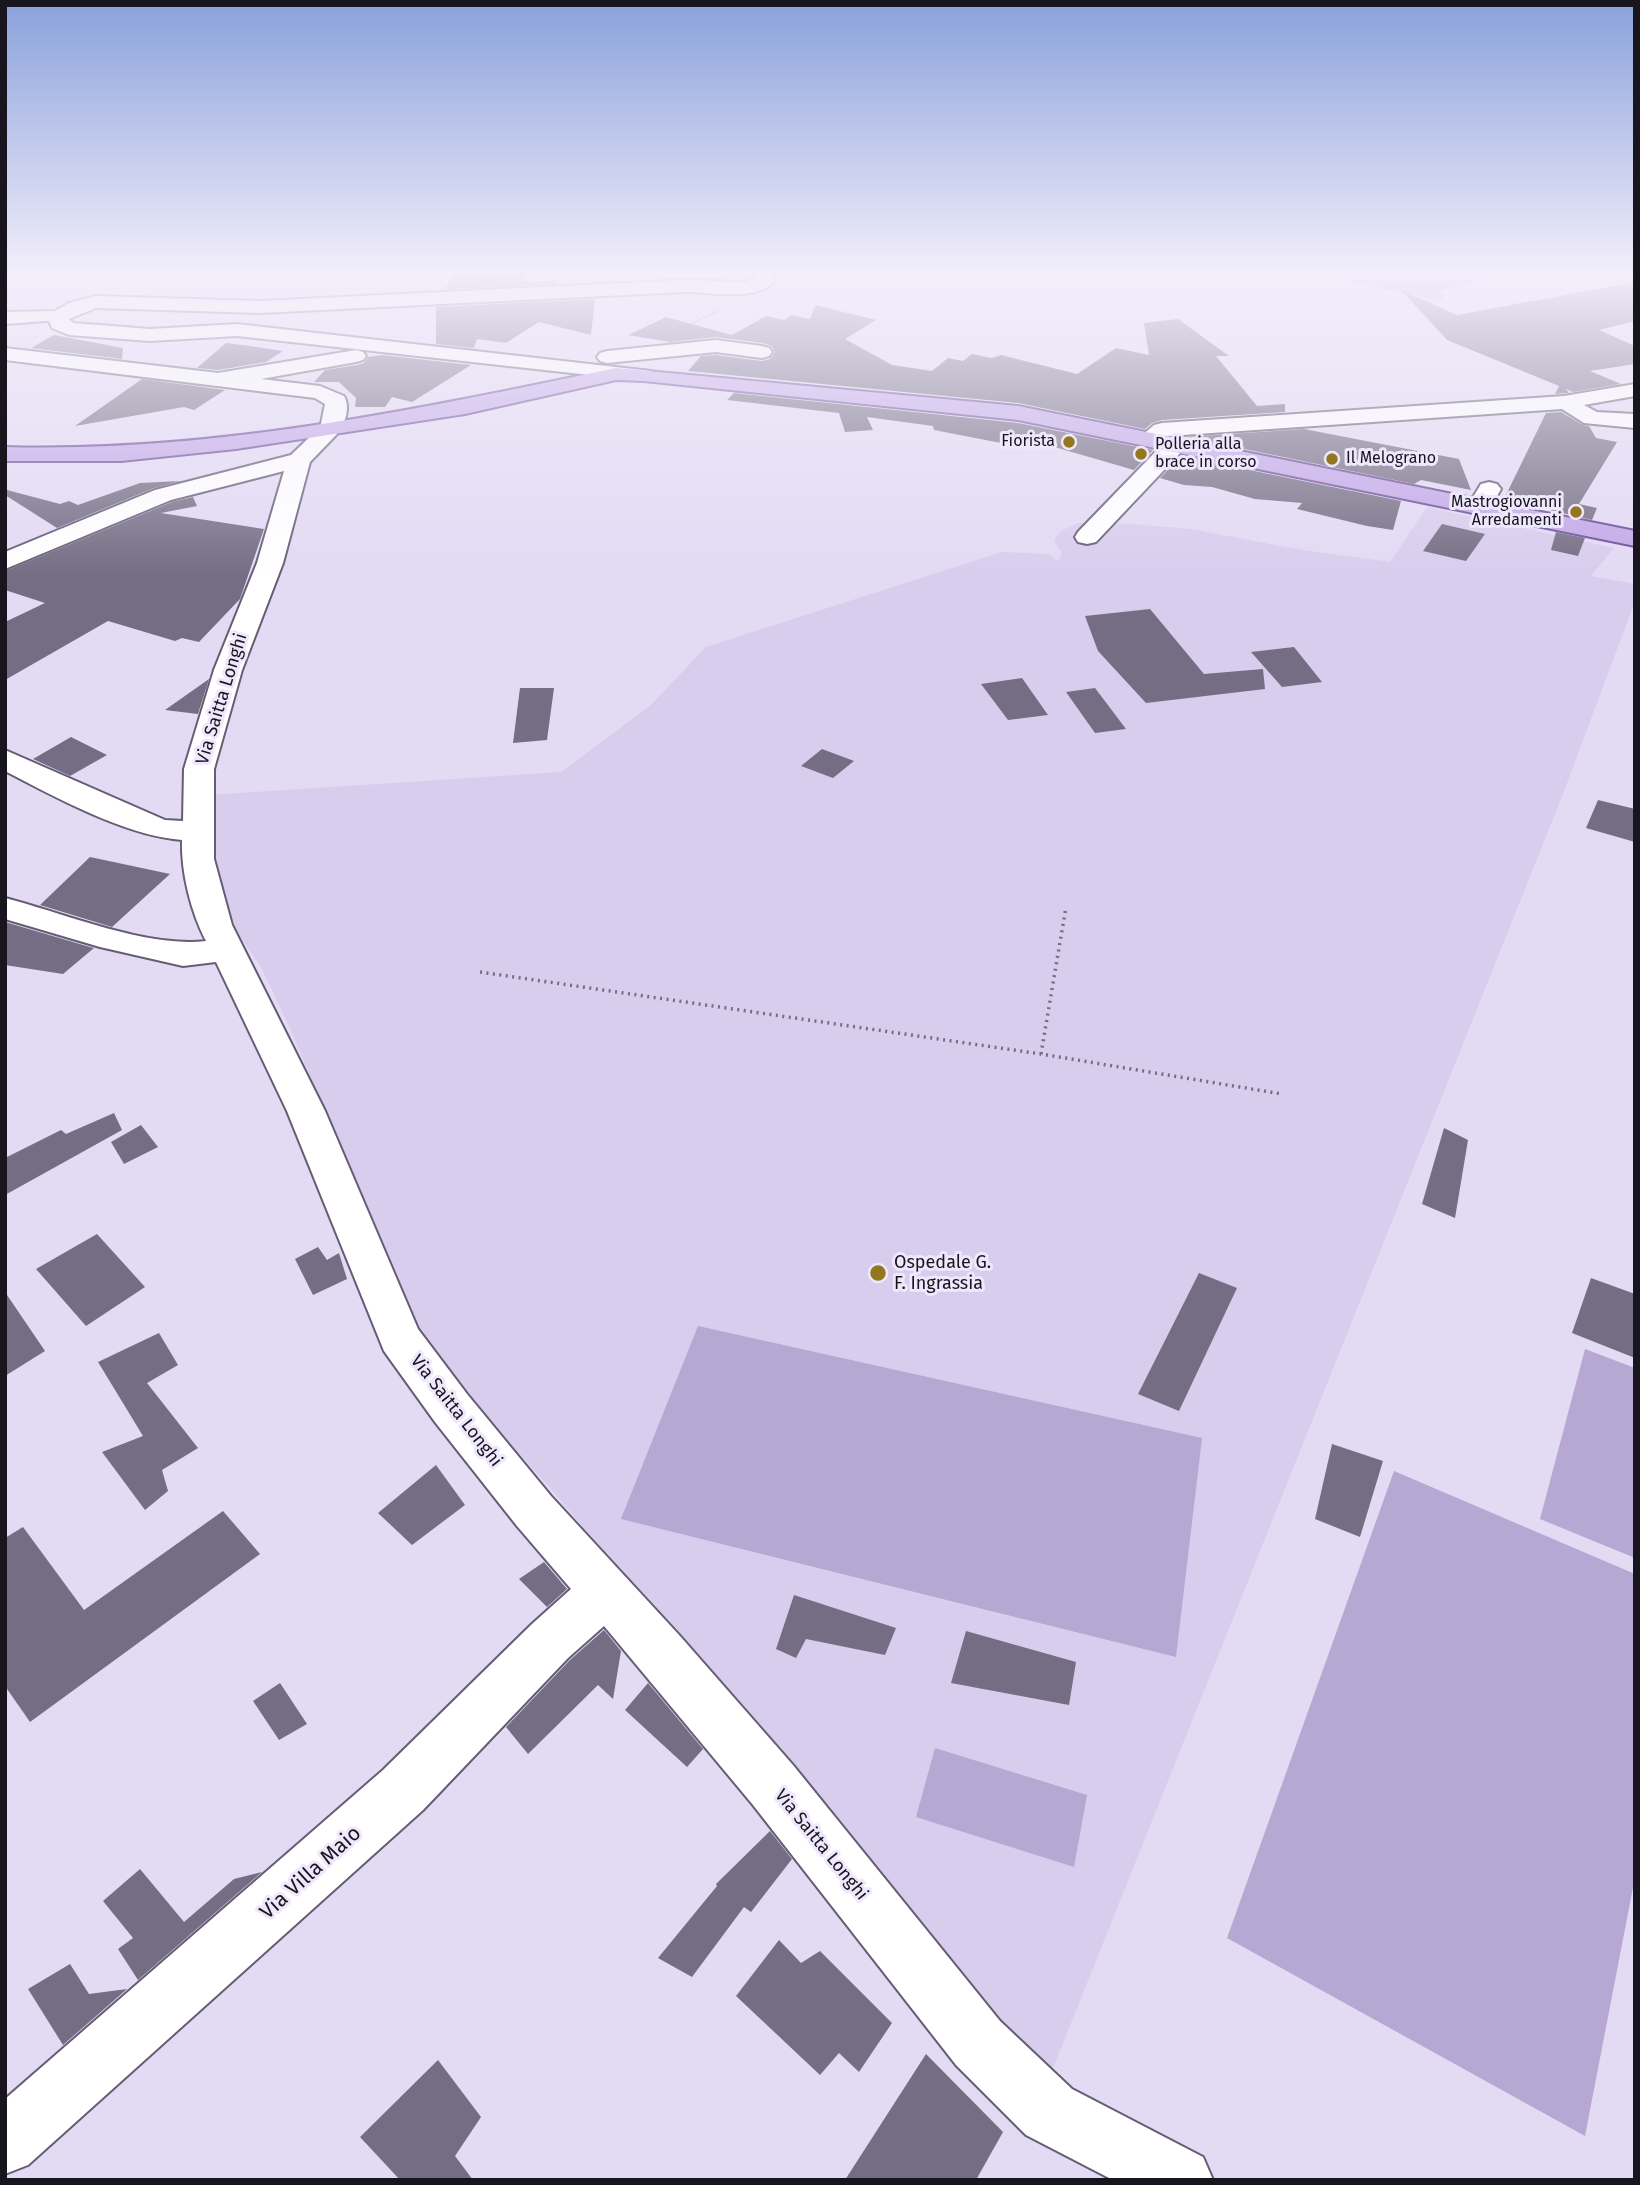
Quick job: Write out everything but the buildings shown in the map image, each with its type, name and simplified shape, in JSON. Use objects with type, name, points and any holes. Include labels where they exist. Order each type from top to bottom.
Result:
[{"type":"main road","points":[[5,454],[43,456],[155,452],[440,411],[581,380]]},
{"type":"main road","points":[[440,411],[581,380],[649,380],[724,384],[1018,413],[1150,438],[1174,446],[1484,498],[1635,539]]},
{"type":"street","points":[[5,561],[163,495],[319,439],[337,411],[336,401],[320,392],[159,373]]},
{"type":"street","points":[[216,380],[257,373]]},
{"type":"street","points":[[514,396],[533,383],[532,373]]},
{"type":"street","points":[[562,373],[581,380]]},
{"type":"street","points":[[1150,438],[1163,430],[1564,402],[1635,390]]},
{"type":"street","points":[[1564,402],[1592,418],[1635,421]]},
{"type":"street","name":"Via Saitta Longhi","points":[[319,439],[228,670],[198,769],[198,859],[215,925],[306,1111],[400,1338],[451,1408],[525,1501],[662,1653],[773,1785],[978,2043],[1049,2112],[1180,2180]]},
{"type":"street","points":[[1087,537],[1174,446]]},
{"type":"street","points":[[5,760],[57,786],[159,829],[199,832]]},
{"type":"street","points":[[5,908],[112,939],[183,955],[227,950]]},
{"type":"street","name":"Via Villa Maio","points":[[5,2142],[403,1790],[550,1641],[605,1592]]},
{"type":"path","points":[[864,373],[879,376]]},
{"type":"path","points":[[1041,1054],[1066,907]]},
{"type":"path","points":[[480,972],[1041,1054],[1282,1094]]},
{"type":"shaded area","name":"Ospedale G. F. Ingrassia","points":[[1427,507],[1614,548],[1591,576],[1635,584],[1635,601],[1563,794],[1049,2078],[553,1491],[509,1443],[410,1320],[345,1188],[320,1099],[292,1033],[261,967],[235,929],[219,895],[209,795],[561,772],[650,706],[706,647],[1002,552],[1048,554],[1058,561],[1062,553],[1054,541],[1061,531],[1078,523],[1191,529],[1302,550],[1390,562]]},
{"type":"shaded area","points":[[698,1326],[1202,1438],[1176,1657],[621,1519]]},
{"type":"shaded area","points":[[1585,1349],[1635,1368],[1635,1558],[1540,1519]]},
{"type":"shaded area","points":[[1394,1471],[1635,1574],[1635,1877],[1585,2136],[1227,1938]]},
{"type":"shaded area","points":[[935,1748],[1087,1795],[1074,1867],[916,1817]]},
{"type":"place","name":"Fiorista","points":[[1069,442]]},
{"type":"place","name":"Polleria alla brace in corso","points":[[1141,454]]},
{"type":"place","name":"Il Melograno","points":[[1332,459]]},
{"type":"place","name":"Mastrogiovanni Arredamenti","points":[[1576,512]]},
{"type":"place","name":"Ospedale G. F. Ingrassia","points":[[878,1273]]}]
